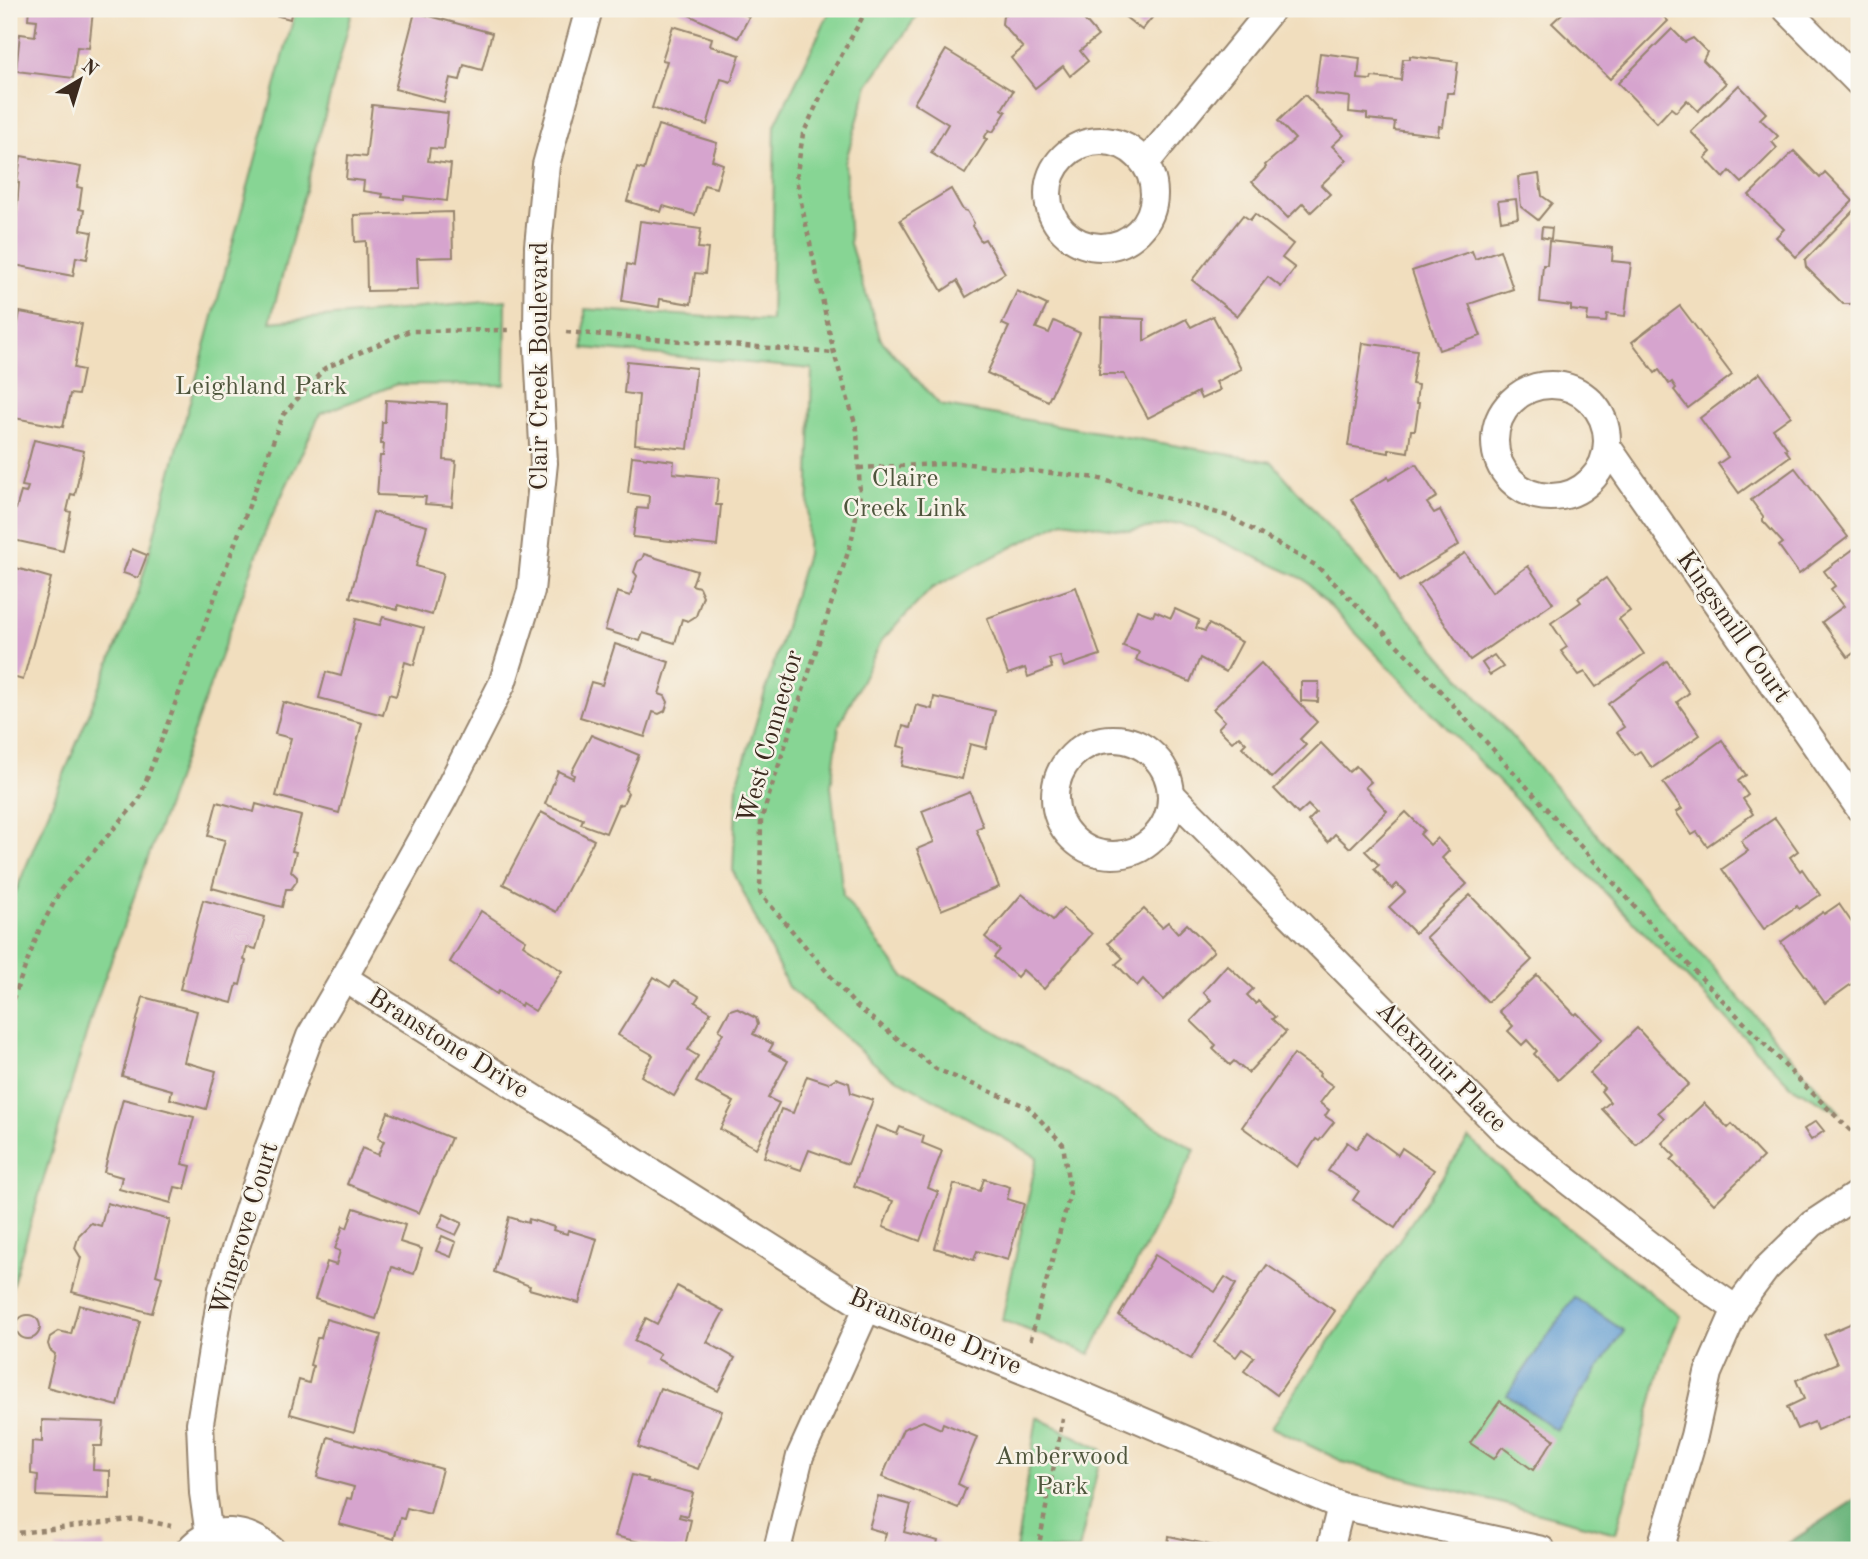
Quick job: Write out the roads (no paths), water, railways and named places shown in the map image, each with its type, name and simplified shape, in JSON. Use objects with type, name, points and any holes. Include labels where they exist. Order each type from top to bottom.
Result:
[{"type":"street","name":"Clair Creek Boulevard","points":[[344,978],[444,798],[502,684],[531,591],[544,463],[537,331],[538,246],[546,165],[589,9]]},
{"type":"street","points":[[1145,164],[1272,9]]},
{"type":"street","points":[[1786,9],[1859,83]]},
{"type":"street","points":[[1112,142],[1132,151],[1145,164],[1154,186],[1152,211],[1143,227],[1125,242],[1107,247],[1082,244],[1060,229],[1049,204],[1048,188],[1054,170],[1068,153],[1084,144],[1112,142]]},
{"type":"street","name":"Kingsmill Court","points":[[1607,446],[1595,476],[1572,493],[1559,497],[1539,495],[1521,488],[1508,477],[1495,450],[1495,431],[1506,406],[1529,388],[1554,384],[1569,387],[1586,397],[1599,412],[1606,430],[1607,446],[1859,808]]},
{"type":"street","name":"Alexmuir Place","points":[[1172,795],[1169,815],[1150,842],[1131,852],[1111,855],[1096,852],[1078,843],[1064,828],[1055,801],[1058,777],[1073,754],[1097,740],[1121,738],[1141,745],[1162,764],[1172,795],[1505,1132],[1736,1309]]},
{"type":"street","name":"Branstone Drive","points":[[344,978],[867,1308],[1042,1378],[1341,1506],[1542,1550]]},
{"type":"street","name":"Wingrove Court","points":[[199,1543],[203,1493],[201,1423],[222,1289],[268,1149],[310,1035],[344,978]]},
{"type":"street","points":[[1660,1550],[1694,1436],[1708,1373],[1736,1309],[1766,1269],[1812,1224],[1859,1193]]},
{"type":"street","points":[[777,1550],[800,1456],[867,1308]]},
{"type":"street","points":[[1330,1550],[1341,1506]]},
{"type":"street","points":[[199,1543],[230,1531],[249,1534],[272,1550]]},
{"type":"water","points":[[1574,1297],[1624,1331],[1556,1430],[1507,1395]]},
{"type":"park label","name":"Leighland Park","points":[[261,387]]},
{"type":"park label","name":"Claire Creek Link","points":[[905,494]]},
{"type":"park label","name":"Amberwood Park","points":[[1062,1472]]}]
